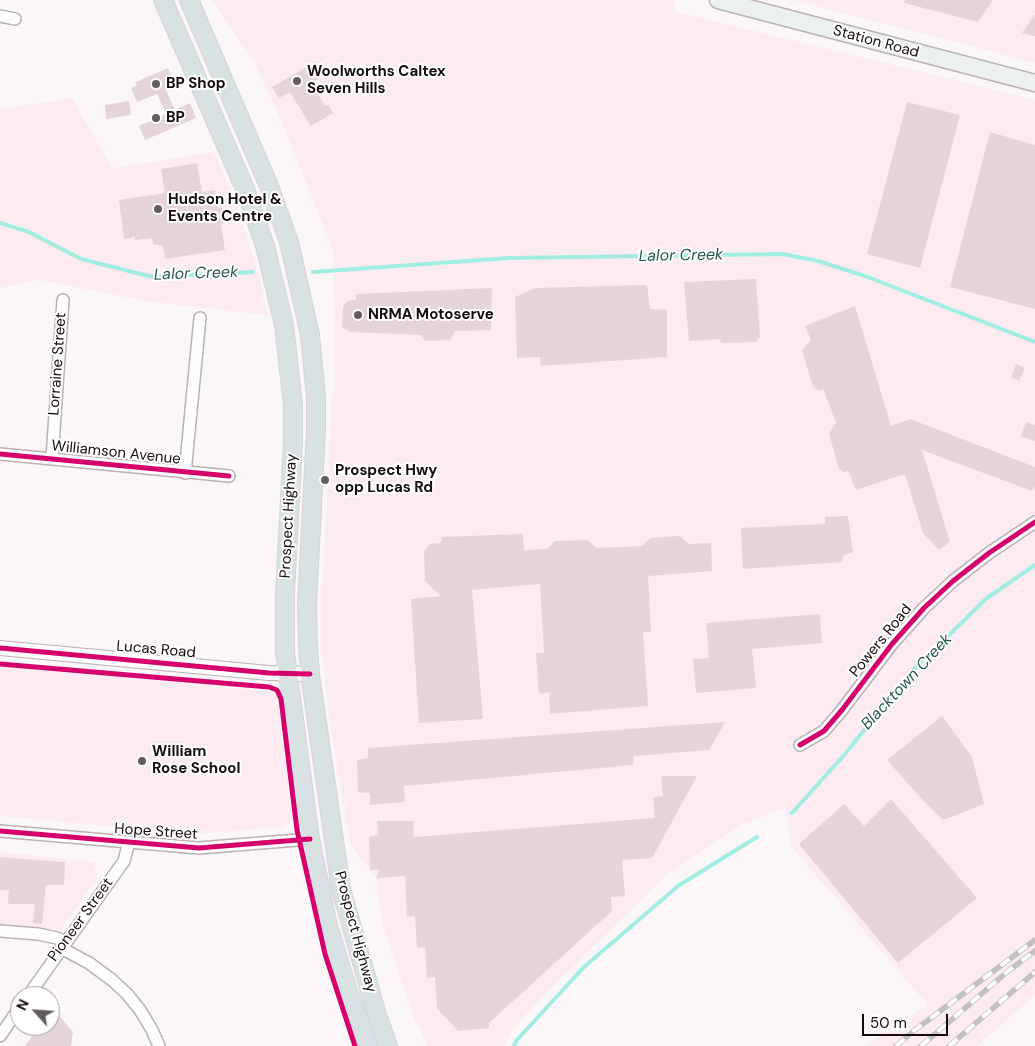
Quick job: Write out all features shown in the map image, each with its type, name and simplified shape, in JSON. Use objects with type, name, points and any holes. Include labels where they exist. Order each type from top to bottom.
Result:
[{"type":"main road","name":"Prospect Highway","points":[[163,0],[245,189],[265,246],[284,325],[293,405],[293,443],[285,592],[285,652],[310,839],[328,926],[365,1041]]},
{"type":"main road","name":"Prospect Highway","points":[[188,0],[269,186],[289,242],[310,335],[316,397],[307,604],[310,674],[341,890],[377,1015],[388,1046]]},
{"type":"main road","name":"Station Road","points":[[718,0],[1035,83]]},
{"type":"street","points":[[0,16],[16,19]]},
{"type":"street","name":"Lorraine Street","points":[[52,458],[63,300]]},
{"type":"street","points":[[186,473],[200,318]]},
{"type":"street","name":"Williamson Avenue","points":[[0,454],[229,476]]},
{"type":"street","name":"Powers Road","points":[[800,745],[824,731],[892,644],[924,608],[981,558],[1035,522]]},
{"type":"street","name":"Lucas Road","points":[[0,648],[288,674],[310,674]]},
{"type":"street","name":"Hope Street","points":[[0,831],[199,848],[310,839]]},
{"type":"street","name":"Pioneer Street","points":[[35,986],[124,861],[129,842]]},
{"type":"street","points":[[0,931],[38,934],[57,938],[63,945],[112,980],[127,994],[140,1010],[159,1046]]},
{"type":"street","points":[[0,1036],[10,1022]]},
{"type":"shaded area","points":[[211,0],[675,0],[674,11],[1035,100],[1035,995],[977,1046],[865,1046],[928,1005],[791,846],[786,808],[742,824],[663,878],[528,1012],[511,1033],[504,1046],[428,1046],[413,1016],[383,927],[376,878],[350,844],[330,722],[321,647],[321,605],[331,400],[335,388],[333,250],[281,120],[254,61]]},
{"type":"shaded area","points":[[793,0],[1035,0],[1035,63],[880,23]]},
{"type":"shaded area","points":[[72,98],[112,168],[214,152],[236,203],[260,280],[267,315],[145,301],[39,280],[0,288],[0,109]]},
{"type":"shaded area","name":"William Rose School","points":[[0,667],[269,691],[277,697],[292,816],[290,822],[284,827],[192,834],[0,816]]},
{"type":"shaded area","points":[[0,852],[95,862],[94,871],[97,874],[97,879],[60,930],[0,926]]},
{"type":"building","points":[[905,0],[993,0],[978,22],[904,3]]},
{"type":"building","points":[[1035,14],[1035,36],[1022,33]]},
{"type":"building","points":[[312,64],[320,78],[312,83],[325,106],[328,105],[333,113],[311,126],[290,92],[279,98],[272,87]]},
{"type":"building","points":[[168,68],[176,85],[166,90],[175,110],[190,103],[196,118],[145,140],[139,126],[166,114],[157,94],[137,102],[131,88],[137,85],[136,82]]},
{"type":"building","points":[[129,101],[131,115],[106,119],[105,105]]},
{"type":"building","points":[[907,102],[960,115],[920,268],[867,254]]},
{"type":"building","points":[[990,132],[1035,145],[1035,309],[950,287]]},
{"type":"building","points":[[197,163],[202,192],[215,190],[218,208],[222,207],[225,223],[221,224],[225,250],[165,259],[163,246],[153,244],[152,238],[135,240],[135,237],[124,239],[119,200],[165,193],[161,169]]},
{"type":"building","points":[[756,279],[760,337],[756,342],[721,343],[720,339],[689,341],[684,282]]},
{"type":"building","points":[[647,285],[650,309],[667,310],[667,357],[541,366],[540,357],[517,358],[515,297],[536,288]]},
{"type":"building","points":[[492,288],[491,330],[455,331],[450,340],[425,341],[421,335],[350,332],[342,327],[343,307],[348,301],[356,300],[356,294]]},
{"type":"building","points":[[855,306],[891,426],[910,419],[1035,467],[1035,487],[1032,491],[922,450],[950,542],[939,550],[923,533],[905,474],[856,490],[848,471],[844,472],[839,469],[829,434],[836,422],[823,389],[819,391],[813,387],[802,350],[811,340],[805,326]]},
{"type":"building","points":[[1016,364],[1025,368],[1019,381],[1011,378]]},
{"type":"building","points":[[1026,422],[1035,425],[1035,441],[1021,436]]},
{"type":"building","points":[[848,516],[853,552],[844,555],[842,562],[743,569],[741,528],[825,524],[825,517]]},
{"type":"building","points":[[523,534],[524,550],[547,549],[555,541],[587,540],[597,548],[642,546],[650,538],[680,536],[689,544],[711,543],[712,571],[648,576],[651,632],[643,632],[648,706],[550,714],[549,692],[539,694],[536,653],[544,653],[540,584],[472,590],[483,719],[419,723],[411,599],[441,596],[425,581],[424,550],[430,544],[441,543],[442,537]]},
{"type":"building","points":[[820,614],[822,643],[752,649],[756,688],[696,693],[693,659],[709,658],[706,623]]},
{"type":"building","points":[[942,716],[972,757],[984,804],[943,820],[887,760]]},
{"type":"building","points":[[725,722],[709,750],[634,756],[633,765],[404,786],[405,802],[370,805],[370,793],[358,792],[357,760],[368,758],[368,748]]},
{"type":"building","points":[[661,776],[697,776],[652,858],[622,860],[625,896],[611,897],[612,911],[489,1023],[489,1028],[458,1031],[437,1008],[435,977],[427,978],[425,947],[417,948],[415,916],[407,917],[405,876],[376,878],[380,869],[370,870],[369,837],[378,835],[377,821],[413,821],[414,837],[655,818],[653,797],[663,796]]},
{"type":"building","points":[[891,799],[977,898],[898,963],[799,844],[844,804],[864,826]]},
{"type":"building","points":[[0,857],[65,862],[64,885],[46,885],[42,924],[33,923],[35,904],[8,904],[9,890],[0,890]]},
{"type":"building","points":[[60,1017],[73,1032],[71,1046],[25,1046],[32,1036],[60,1036]]},
{"type":"waterway","name":"Lalor Creek","points":[[0,223],[29,232],[81,259],[153,277],[253,272]]},
{"type":"waterway","name":"Lalor Creek","points":[[313,272],[509,258],[783,254],[818,261],[865,276],[1035,342]]},
{"type":"waterway","name":"Blacktown Creek","points":[[792,813],[845,754],[911,672],[987,598],[1035,565]]},
{"type":"waterway","name":"Blacktown Creek","points":[[514,1046],[516,1041],[583,968],[678,886],[757,837]]},
{"type":"railway","points":[[896,1046],[1035,940]]},
{"type":"railway","points":[[921,1046],[1007,972],[1035,951]]},
{"type":"railway","points":[[949,1046],[1035,972]]},
{"type":"cycle path","points":[[0,454],[229,476]]},
{"type":"cycle path","points":[[800,745],[824,731],[892,644],[924,608],[953,581],[989,553],[1035,522]]},
{"type":"cycle path","points":[[0,648],[269,673],[310,674]]},
{"type":"cycle path","points":[[0,664],[269,687],[277,690],[281,699],[297,830],[325,954],[355,1046]]},
{"type":"cycle path","points":[[0,831],[199,848],[310,839]]},
{"type":"place","name":"Woolworths Caltex Seven Hills","points":[[297,81]]},
{"type":"place","name":"BP Shop","points":[[156,84]]},
{"type":"place","name":"BP","points":[[156,118]]},
{"type":"place","name":"Hudson Hotel & Events Centre","points":[[158,209]]},
{"type":"place","name":"NRMA Motoserve","points":[[358,315]]},
{"type":"place","name":"Prospect Hwy opp Lucas Rd","points":[[325,480]]},
{"type":"place","name":"William Rose School","points":[[142,761]]}]
